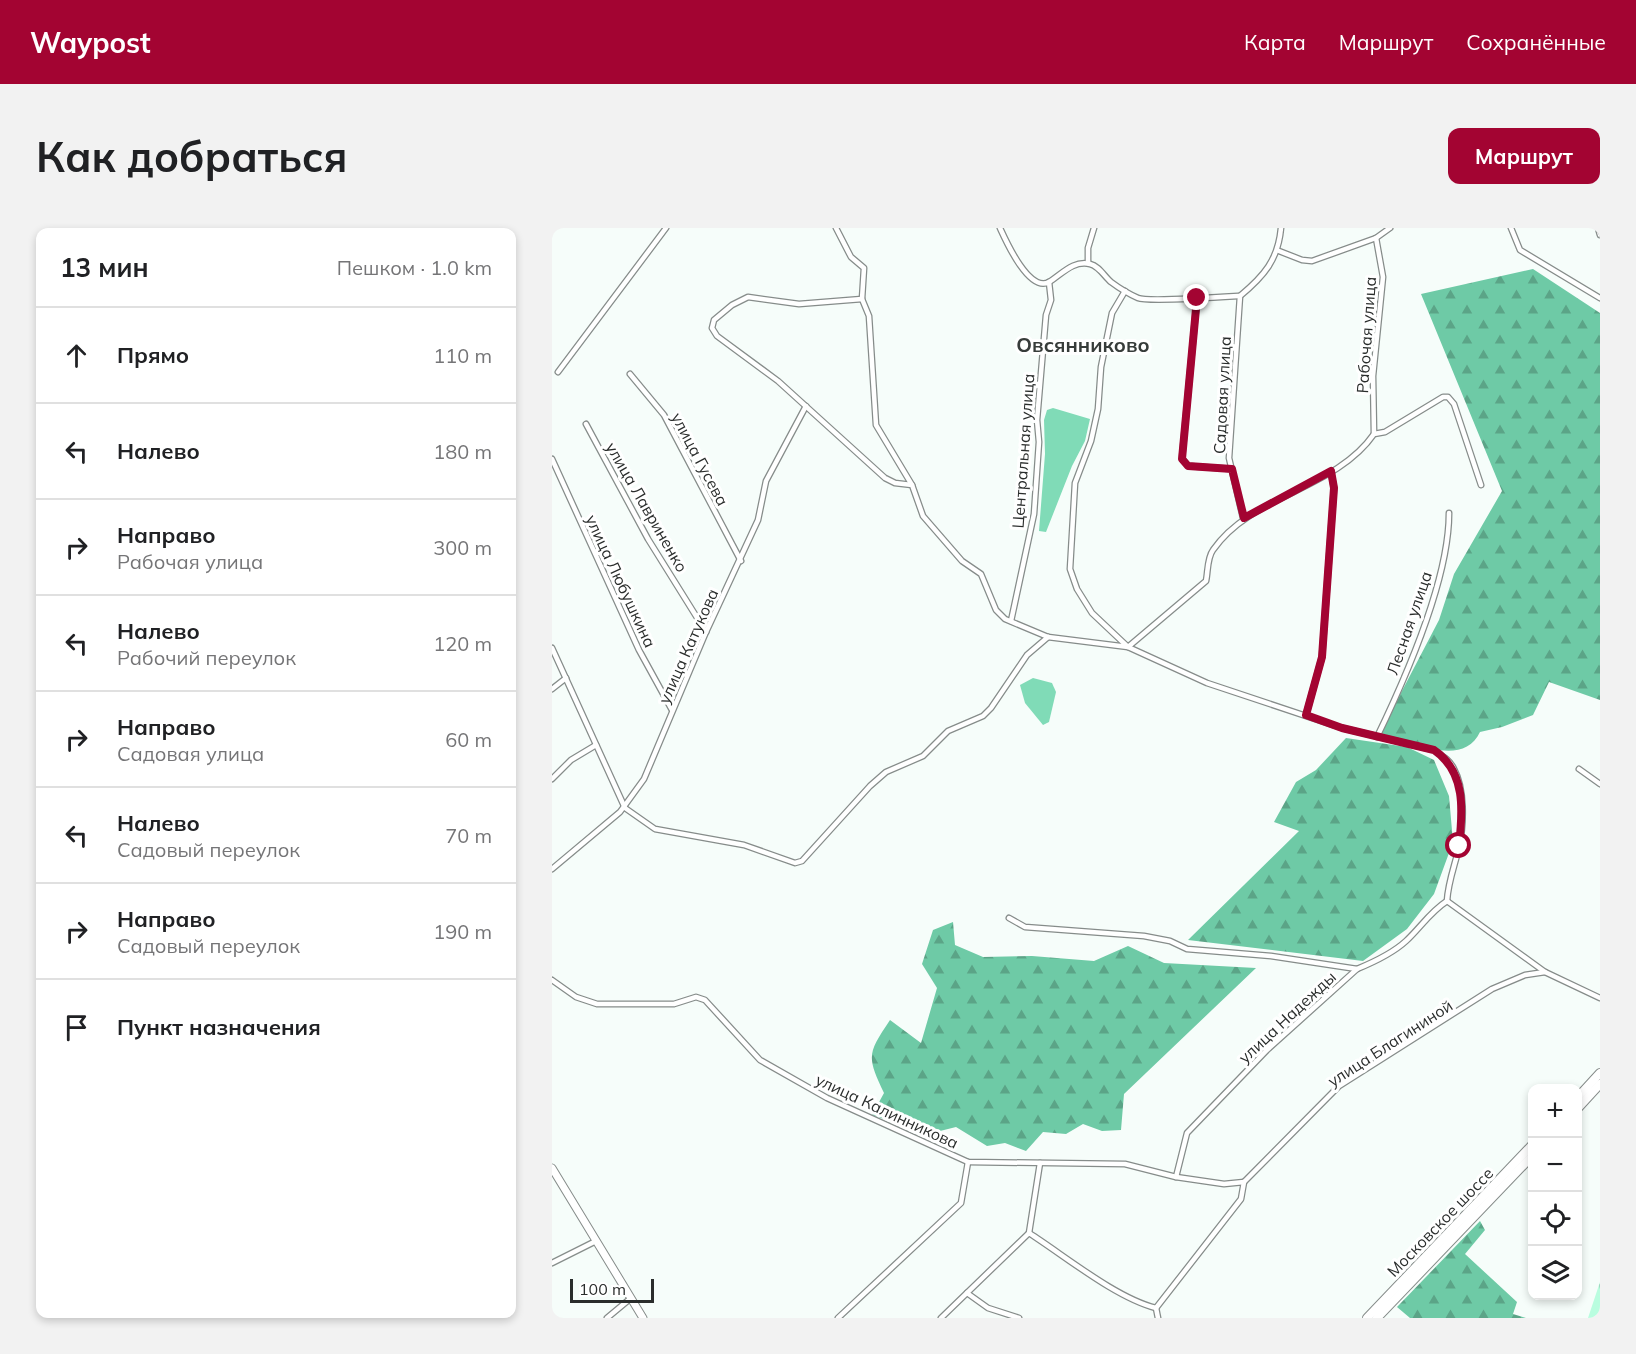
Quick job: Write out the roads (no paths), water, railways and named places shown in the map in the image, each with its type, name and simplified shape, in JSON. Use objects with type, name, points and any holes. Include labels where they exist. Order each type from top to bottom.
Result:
[{"type":"main road","points":[[1582,1093],[1600,1073]]},
{"type":"main road","points":[[1582,1104],[1600,1084]]},
{"type":"main road","name":"Московское шоссе","points":[[1367,1318],[1528,1149]]},
{"type":"main road","name":"Московское шоссе","points":[[1377,1318],[1528,1160]]},
{"type":"main road","points":[[552,1168],[643,1318]]},
{"type":"street","points":[[558,372],[666,228]]},
{"type":"street","points":[[836,228],[851,257],[864,268],[862,299],[869,316],[876,425],[912,485],[923,516],[962,561],[981,574],[996,610],[1011,621],[1048,637],[1128,648],[1207,683],[1342,728],[1434,750],[1454,768],[1461,800],[1460,836],[1448,886],[1447,901],[1545,972],[1600,998]]},
{"type":"street","points":[[1000,228],[1010,250],[1029,276],[1038,282],[1049,282],[1072,266],[1088,263],[1096,266],[1109,281],[1142,300],[1240,297],[1256,283],[1279,251],[1281,228]]},
{"type":"street","points":[[1088,263],[1088,248],[1094,228]]},
{"type":"street","points":[[1279,251],[1302,260],[1312,261],[1376,238],[1390,228]]},
{"type":"street","points":[[1511,228],[1520,250],[1600,298]]},
{"type":"street","points":[[1598,228],[1600,235]]},
{"type":"street","name":"Рабочая улица","points":[[1374,434],[1373,376],[1383,277],[1376,238]]},
{"type":"street","name":"Центральная улица","points":[[1011,621],[1034,514],[1039,442],[1037,420],[1046,315],[1051,300],[1049,282]]},
{"type":"street","points":[[1125,291],[1112,314],[1101,367],[1098,409],[1091,441],[1075,483],[1070,569],[1077,589],[1092,613],[1128,648]]},
{"type":"street","points":[[862,299],[807,304],[748,297],[732,305],[714,320],[712,328],[717,336],[778,381],[885,478],[895,483],[912,485]]},
{"type":"street","name":"Садовая улица","points":[[1240,297],[1229,459],[1244,518]]},
{"type":"street","points":[[1197,298],[1182,459],[1188,466],[1232,469]]},
{"type":"street","name":"улица Гусева","points":[[630,374],[664,416],[741,561]]},
{"type":"street","points":[[1128,648],[1160,618],[1206,581],[1211,552],[1244,518],[1331,471],[1365,447],[1374,434],[1385,432],[1443,397],[1449,397],[1454,404],[1480,485]]},
{"type":"street","name":"улица Катукова","points":[[552,869],[625,808],[644,779],[706,632],[741,561],[758,520],[766,481],[806,406]]},
{"type":"street","name":"улица Лавриненко","points":[[586,424],[648,539],[706,632]]},
{"type":"street","name":"улица Любушкина","points":[[552,459],[639,650],[672,710]]},
{"type":"street","points":[[1306,715],[1322,657],[1334,488],[1331,471]]},
{"type":"street","name":"Лесная улица","points":[[1377,737],[1413,654],[1438,580],[1449,540],[1449,513]]},
{"type":"street","points":[[552,648],[625,808],[655,830],[744,845],[795,863],[802,861],[886,772],[923,756],[948,731],[983,716],[991,708],[1027,655],[1048,637]]},
{"type":"street","points":[[552,688],[566,678]]},
{"type":"street","points":[[552,779],[571,760],[596,744]]},
{"type":"street","points":[[1579,769],[1600,784]]},
{"type":"street","name":"улица Надежды","points":[[1176,1177],[1187,1133],[1267,1050],[1357,969],[1404,943],[1432,910],[1447,901]]},
{"type":"street","points":[[1010,918],[1025,927],[1144,936],[1170,941],[1187,949],[1271,956],[1357,969]]},
{"type":"street","name":"улица Благининой","points":[[1156,1308],[1241,1199],[1244,1182],[1339,1086],[1492,989],[1525,975],[1545,972]]},
{"type":"street","name":"улица Калинникова","points":[[552,981],[576,997],[597,1004],[674,1004],[696,997],[705,1000],[760,1060],[826,1098],[968,1162],[1125,1164],[1176,1177],[1224,1184],[1244,1182]]},
{"type":"street","points":[[837,1318],[961,1203],[968,1162]]},
{"type":"street","points":[[940,1318],[1029,1233],[1040,1163]]},
{"type":"street","points":[[1029,1233],[1120,1293],[1142,1305],[1156,1308],[1158,1318]]},
{"type":"street","points":[[552,1263],[596,1241]]},
{"type":"street","points":[[967,1293],[988,1308],[1019,1318]]},
{"type":"street","points":[[607,1318],[631,1298]]},
{"type":"district","name":"Овсянниково","points":[[1083,344]]}]
